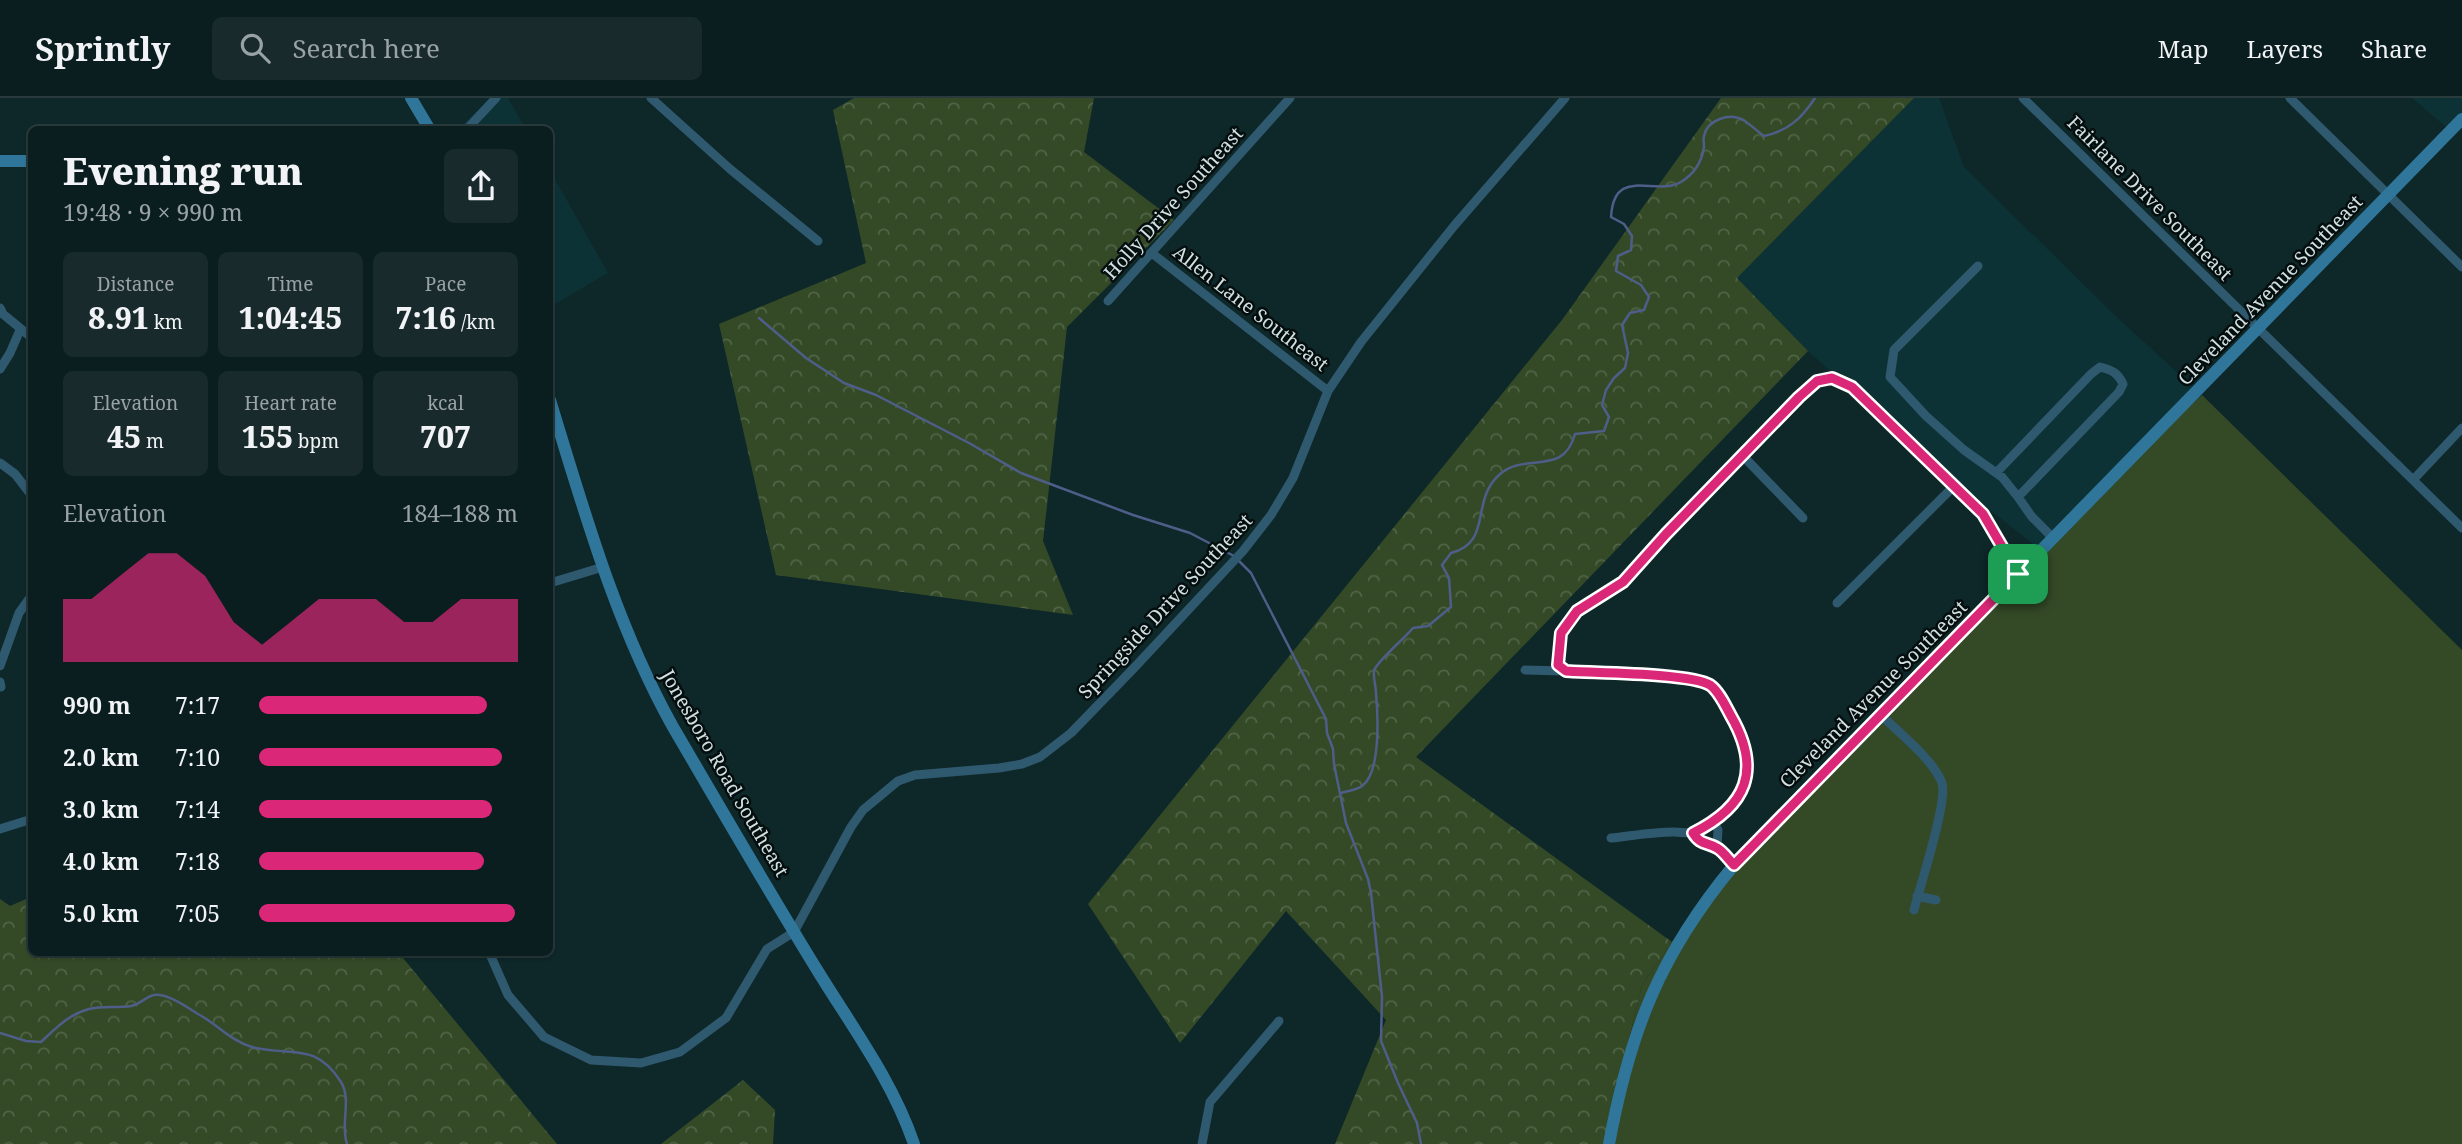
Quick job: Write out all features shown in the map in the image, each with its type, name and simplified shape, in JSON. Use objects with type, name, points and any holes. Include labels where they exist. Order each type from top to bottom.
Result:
[{"type":"main road","points":[[411,98],[427,126]]},
{"type":"main road","name":"Cleveland Avenue Southeast","points":[[1609,1144],[1619,1088],[1638,1027],[1666,963],[1705,899],[1734,865],[1880,714],[2462,119]]},
{"type":"main road","points":[[0,161],[28,162]]},
{"type":"main road","name":"Jonesboro Road Southeast","points":[[553,423],[639,662],[794,932],[889,1087],[914,1144]]},
{"type":"street","points":[[470,126],[496,98]]},
{"type":"street","points":[[651,98],[730,169],[818,241]]},
{"type":"street","name":"Holly Drive Southeast","points":[[1108,301],[1153,254],[1290,98]]},
{"type":"street","name":"Springside Drive Southeast","points":[[794,932],[821,886],[850,827],[881,793],[898,781],[915,775],[1022,764],[1051,750],[1071,733],[1243,551],[1272,515],[1293,478],[1328,391],[1361,342],[1404,287],[1564,98]]},
{"type":"street","name":"Fairlane Drive Southeast","points":[[2024,98],[2462,528]]},
{"type":"street","points":[[2290,98],[2462,267]]},
{"type":"street","name":"Allen Lane Southeast","points":[[1153,254],[1328,391]]},
{"type":"street","points":[[1978,266],[1894,350],[1890,377],[1945,433],[1996,473],[2053,538]]},
{"type":"street","points":[[0,308],[28,335]]},
{"type":"street","points":[[0,369],[20,330]]},
{"type":"street","points":[[1996,473],[2091,374],[2100,367],[2111,369],[2119,376],[2123,384],[2119,392],[2018,497]]},
{"type":"street","points":[[1566,671],[1558,665],[1561,633],[1577,611],[1623,582],[1742,455],[1817,381],[1832,378],[1852,387],[1983,514],[2018,574]]},
{"type":"street","points":[[2413,480],[2462,429]]},
{"type":"street","points":[[1742,455],[1803,518]]},
{"type":"street","points":[[0,463],[15,474],[28,491]]},
{"type":"street","points":[[1836,603],[1954,486]]},
{"type":"street","points":[[553,582],[603,567]]},
{"type":"street","points":[[0,666],[19,613],[28,601]]},
{"type":"street","points":[[1525,670],[1686,678],[1710,686],[1737,727],[1747,758],[1746,778],[1739,798],[1714,823],[1693,833],[1673,832],[1611,838]]},
{"type":"street","points":[[1880,714],[1931,765],[1942,784],[1943,806],[1914,909]]},
{"type":"street","points":[[0,829],[28,820]]},
{"type":"street","points":[[1714,823],[1718,830],[1717,847]]},
{"type":"street","points":[[1693,833],[1697,840],[1707,846],[1717,847],[1734,865]]},
{"type":"street","points":[[1917,896],[1936,900]]},
{"type":"street","points":[[491,956],[508,995],[544,1037],[591,1060],[641,1063],[680,1052],[726,1018],[767,949],[794,932]]},
{"type":"street","points":[[1202,1144],[1210,1102],[1279,1021]]},
{"type":"shaded area","points":[[490,98],[508,98],[524,126],[461,126]]},
{"type":"shaded area","points":[[1914,98],[1939,98],[1964,167],[2120,320],[2202,395],[2118,469],[2038,548],[1936,468],[1808,351],[1737,278]]},
{"type":"shaded area","points":[[2412,98],[2462,98],[2462,117],[2446,127]]},
{"type":"shaded area","points":[[553,175],[608,273],[553,305]]},
{"type":"green space","points":[[854,98],[1094,98],[1084,152],[1174,220],[1067,327],[1043,541],[1073,615],[776,575],[719,324],[866,263],[833,110]]},
{"type":"green space","points":[[1721,98],[1914,98],[1737,278],[1808,351],[1416,757],[1672,942],[1642,985],[1604,1144],[1335,1144],[1386,1020],[1286,911],[1180,1043],[1088,904],[1562,320]]},
{"type":"green space","points":[[2202,395],[2462,650],[2462,1144],[1604,1144],[1642,985],[1717,877],[2118,469]]},
{"type":"green space","points":[[28,898],[28,956],[401,956],[557,1144],[0,1144],[0,899],[10,906]]},
{"type":"green space","points":[[743,1080],[775,1110],[773,1144],[661,1144]]},
{"type":"waterway","points":[[1341,793],[1362,786],[1372,769],[1377,729],[1376,667],[1413,628],[1428,626],[1451,607],[1449,578],[1442,565],[1451,553],[1464,548],[1472,540],[1490,485],[1509,468],[1562,456],[1575,434],[1604,431],[1609,417],[1602,405],[1606,390],[1625,368],[1628,353],[1622,325],[1630,313],[1644,310],[1649,297],[1641,285],[1616,271],[1618,256],[1631,250],[1632,236],[1624,224],[1611,217],[1614,201],[1620,192],[1628,187],[1671,186],[1686,179],[1697,167],[1706,130],[1720,119],[1738,118],[1764,136],[1794,123],[1815,98]]},
{"type":"waterway","points":[[759,318],[806,358],[844,383],[876,395],[1021,473],[1133,515],[1190,533],[1234,556]]},
{"type":"waterway","points":[[1239,561],[1251,573],[1326,719],[1346,823],[1371,893],[1382,997],[1381,1041],[1417,1123],[1421,1144]]},
{"type":"waterway","points":[[0,1033],[26,1041],[41,1042],[82,1011],[131,1006],[152,996],[165,996],[244,1044],[266,1050],[301,1053],[321,1061],[331,1069],[341,1082],[346,1096],[347,1144]]},
{"type":"route","points":[[1832,378],[1852,387],[1983,514],[1995,530],[2018,574],[1734,865],[1717,847],[1707,846],[1697,840],[1693,833],[1714,823],[1739,798],[1746,778],[1747,758],[1744,743],[1725,706],[1710,686],[1686,678],[1566,671],[1558,665],[1561,633],[1577,611],[1623,582],[1799,397],[1817,381],[1832,378]]}]
